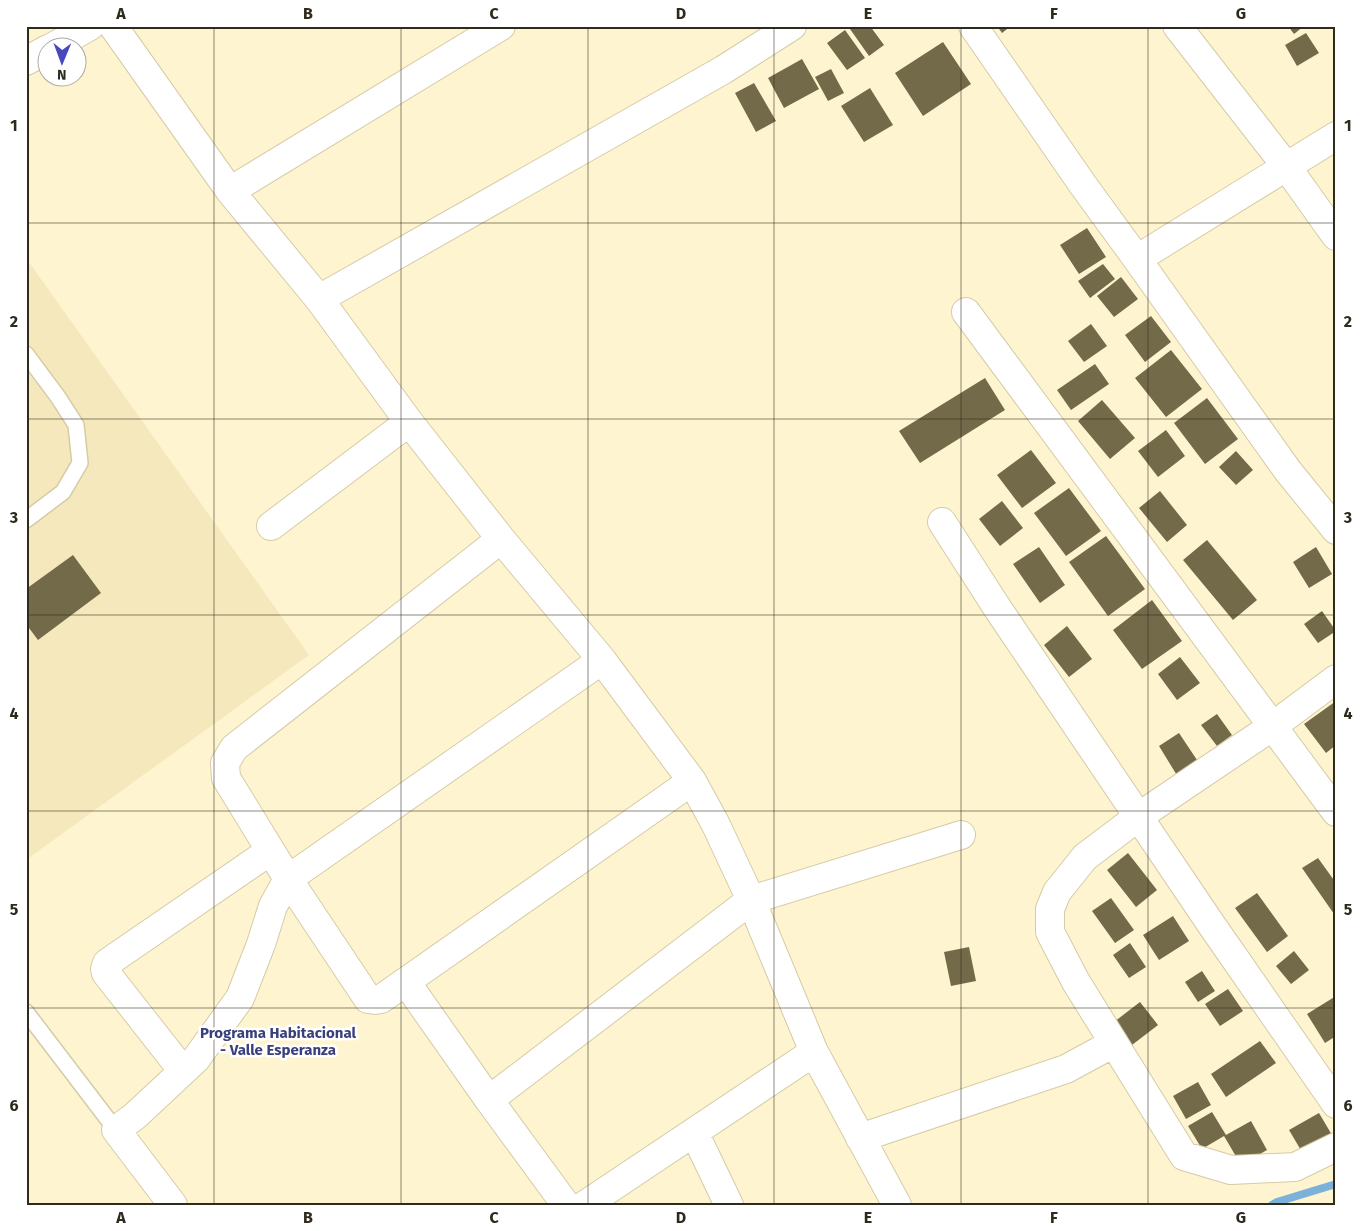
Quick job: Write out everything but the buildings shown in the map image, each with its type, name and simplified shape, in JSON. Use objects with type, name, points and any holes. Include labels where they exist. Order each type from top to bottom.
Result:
[{"type":"street","points":[[69,38],[90,26]]},
{"type":"street","points":[[114,26],[230,191],[319,299],[409,422],[501,539],[602,660],[692,781],[752,900],[814,1052],[897,1204]]},
{"type":"street","points":[[230,191],[501,26]]},
{"type":"street","points":[[973,26],[1083,185],[1288,471],[1336,530]]},
{"type":"street","points":[[1177,26],[1286,166],[1336,236]]},
{"type":"street","points":[[319,299],[723,70],[776,30]]},
{"type":"street","points":[[26,61],[38,55]]},
{"type":"street","points":[[1137,258],[1336,136]]},
{"type":"street","points":[[966,312],[1336,812]]},
{"type":"street","points":[[271,526],[409,422]]},
{"type":"street","points":[[942,522],[998,610],[1138,817],[1336,1104]]},
{"type":"street","points":[[501,539],[234,748],[225,763],[226,778],[270,851],[368,999],[381,999],[692,781]]},
{"type":"street","points":[[173,1205],[116,1130],[135,1116],[196,1059],[240,998],[261,944],[272,906],[288,879],[602,660]]},
{"type":"street","points":[[1336,679],[1273,726],[1138,817],[1086,858],[1057,892],[1050,909],[1050,932],[1076,982],[1184,1156],[1231,1170],[1295,1167],[1336,1147]]},
{"type":"street","points":[[489,1100],[752,900],[961,835]]},
{"type":"street","points":[[183,1071],[106,973],[105,966],[270,851]]},
{"type":"street","points":[[406,982],[566,1205]]},
{"type":"street","points":[[860,1138],[1066,1069],[1114,1043]]},
{"type":"street","points":[[585,1205],[814,1052]]},
{"type":"street","points":[[694,1132],[729,1205]]},
{"type":"lane","points":[[26,354],[76,425],[80,463],[63,492],[26,520]]},
{"type":"lane","points":[[26,1012],[116,1130]]},
{"type":"shaded area","points":[[26,258],[309,655],[26,860]]},
{"type":"waterway","points":[[1272,1205],[1336,1184]]},
{"type":"district","name":"Programa Habitacional - Valle Esperanza","points":[[278,1042]]}]
